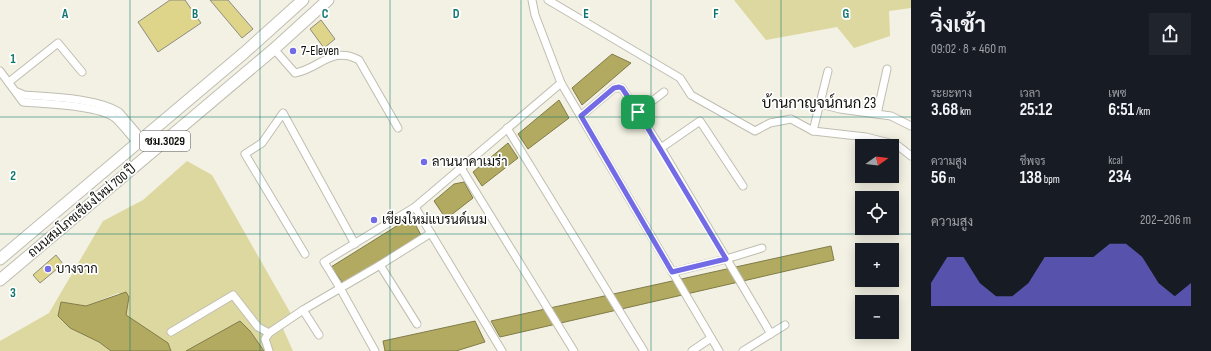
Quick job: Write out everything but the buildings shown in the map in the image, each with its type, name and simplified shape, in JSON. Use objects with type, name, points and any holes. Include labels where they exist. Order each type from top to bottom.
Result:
[{"type":"main road","name":"ถนนสมโภชเชียงใหม่ 700 ปี","points":[[0,259],[244,53],[303,0]]},
{"type":"main road","name":"ถนนสมโภชเชียงใหม่ 700 ปี","points":[[0,280],[274,49],[328,0]]},
{"type":"street","points":[[532,0],[561,83],[687,298],[720,351]]},
{"type":"street","points":[[548,0],[680,78],[691,95],[755,131],[770,123],[791,119],[813,131],[866,137],[897,145],[911,156]]},
{"type":"street","points":[[9,82],[58,43],[82,72]]},
{"type":"street","points":[[274,49],[295,73],[333,56],[355,58],[359,60],[398,128]]},
{"type":"street","points":[[877,114],[887,69]]},
{"type":"street","points":[[0,71],[23,102],[80,107],[108,113],[140,141]]},
{"type":"street","points":[[813,131],[828,71]]},
{"type":"street","points":[[375,351],[324,262],[416,207],[561,83]]},
{"type":"street","points":[[581,116],[614,88],[622,88],[661,148],[771,334]]},
{"type":"street","points":[[638,112],[664,92]]},
{"type":"street","points":[[820,104],[840,109],[891,116],[911,126]]},
{"type":"street","points":[[305,254],[245,154],[262,142],[283,113],[355,244]]},
{"type":"street","points":[[661,148],[700,121],[743,186]]},
{"type":"street","points":[[507,128],[644,351]]},
{"type":"street","points":[[461,168],[574,351]]},
{"type":"street","points":[[416,207],[502,351]]},
{"type":"street","points":[[269,351],[265,339],[269,333],[303,310],[431,233]]},
{"type":"street","points":[[674,274],[762,248]]},
{"type":"street","points":[[380,265],[417,324]]},
{"type":"street","points":[[171,332],[233,295],[258,327],[269,333]]},
{"type":"street","points":[[303,310],[319,335]]},
{"type":"street","points":[[743,351],[785,325]]},
{"type":"street","points":[[692,351],[711,338]]},
{"type":"shaded area","points":[[734,0],[911,0],[911,8],[889,11],[890,36],[854,48],[837,27],[766,40]]},
{"type":"shaded area","points":[[612,54],[631,63],[582,105],[572,88]]},
{"type":"shaded area","points":[[559,100],[569,118],[528,149],[518,134]]},
{"type":"shaded area","points":[[508,143],[518,158],[482,186],[473,172]]},
{"type":"shaded area","points":[[187,161],[212,175],[291,314],[280,322],[293,351],[264,351],[250,331],[240,321],[186,351],[171,351],[168,343],[126,315],[129,297],[118,293],[86,306],[61,302],[58,316],[70,328],[99,342],[111,351],[0,351],[0,341],[49,313],[103,221],[143,200]]},
{"type":"shaded area","points":[[464,182],[473,198],[446,219],[434,201],[454,184]]},
{"type":"shaded area","points":[[411,217],[421,235],[343,283],[331,267]]},
{"type":"shaded area","points":[[831,246],[834,260],[500,337],[491,321]]},
{"type":"shaded area","points":[[126,292],[129,297],[126,315],[168,343],[171,351],[111,351],[99,342],[70,328],[58,316],[61,302],[86,306]]},
{"type":"shaded area","points":[[240,321],[250,331],[264,351],[186,351]]},
{"type":"shaded area","points":[[475,321],[485,342],[456,351],[385,351],[383,341]]},
{"type":"place","name":"7-Eleven","points":[[293,51]]},
{"type":"place","name":"ลานนาคาเมร่า","points":[[424,162]]},
{"type":"place","name":"เชียงใหม่แบรนด์เนม","points":[[374,220]]},
{"type":"place","name":"บางจาก","points":[[48,269]]},
{"type":"district","name":"บ้านกาญจน์กนก 23","points":[[819,103]]},
{"type":"route","points":[[619,87],[622,88],[638,112],[661,148],[726,259],[672,272],[581,116],[614,88],[619,87]]}]
